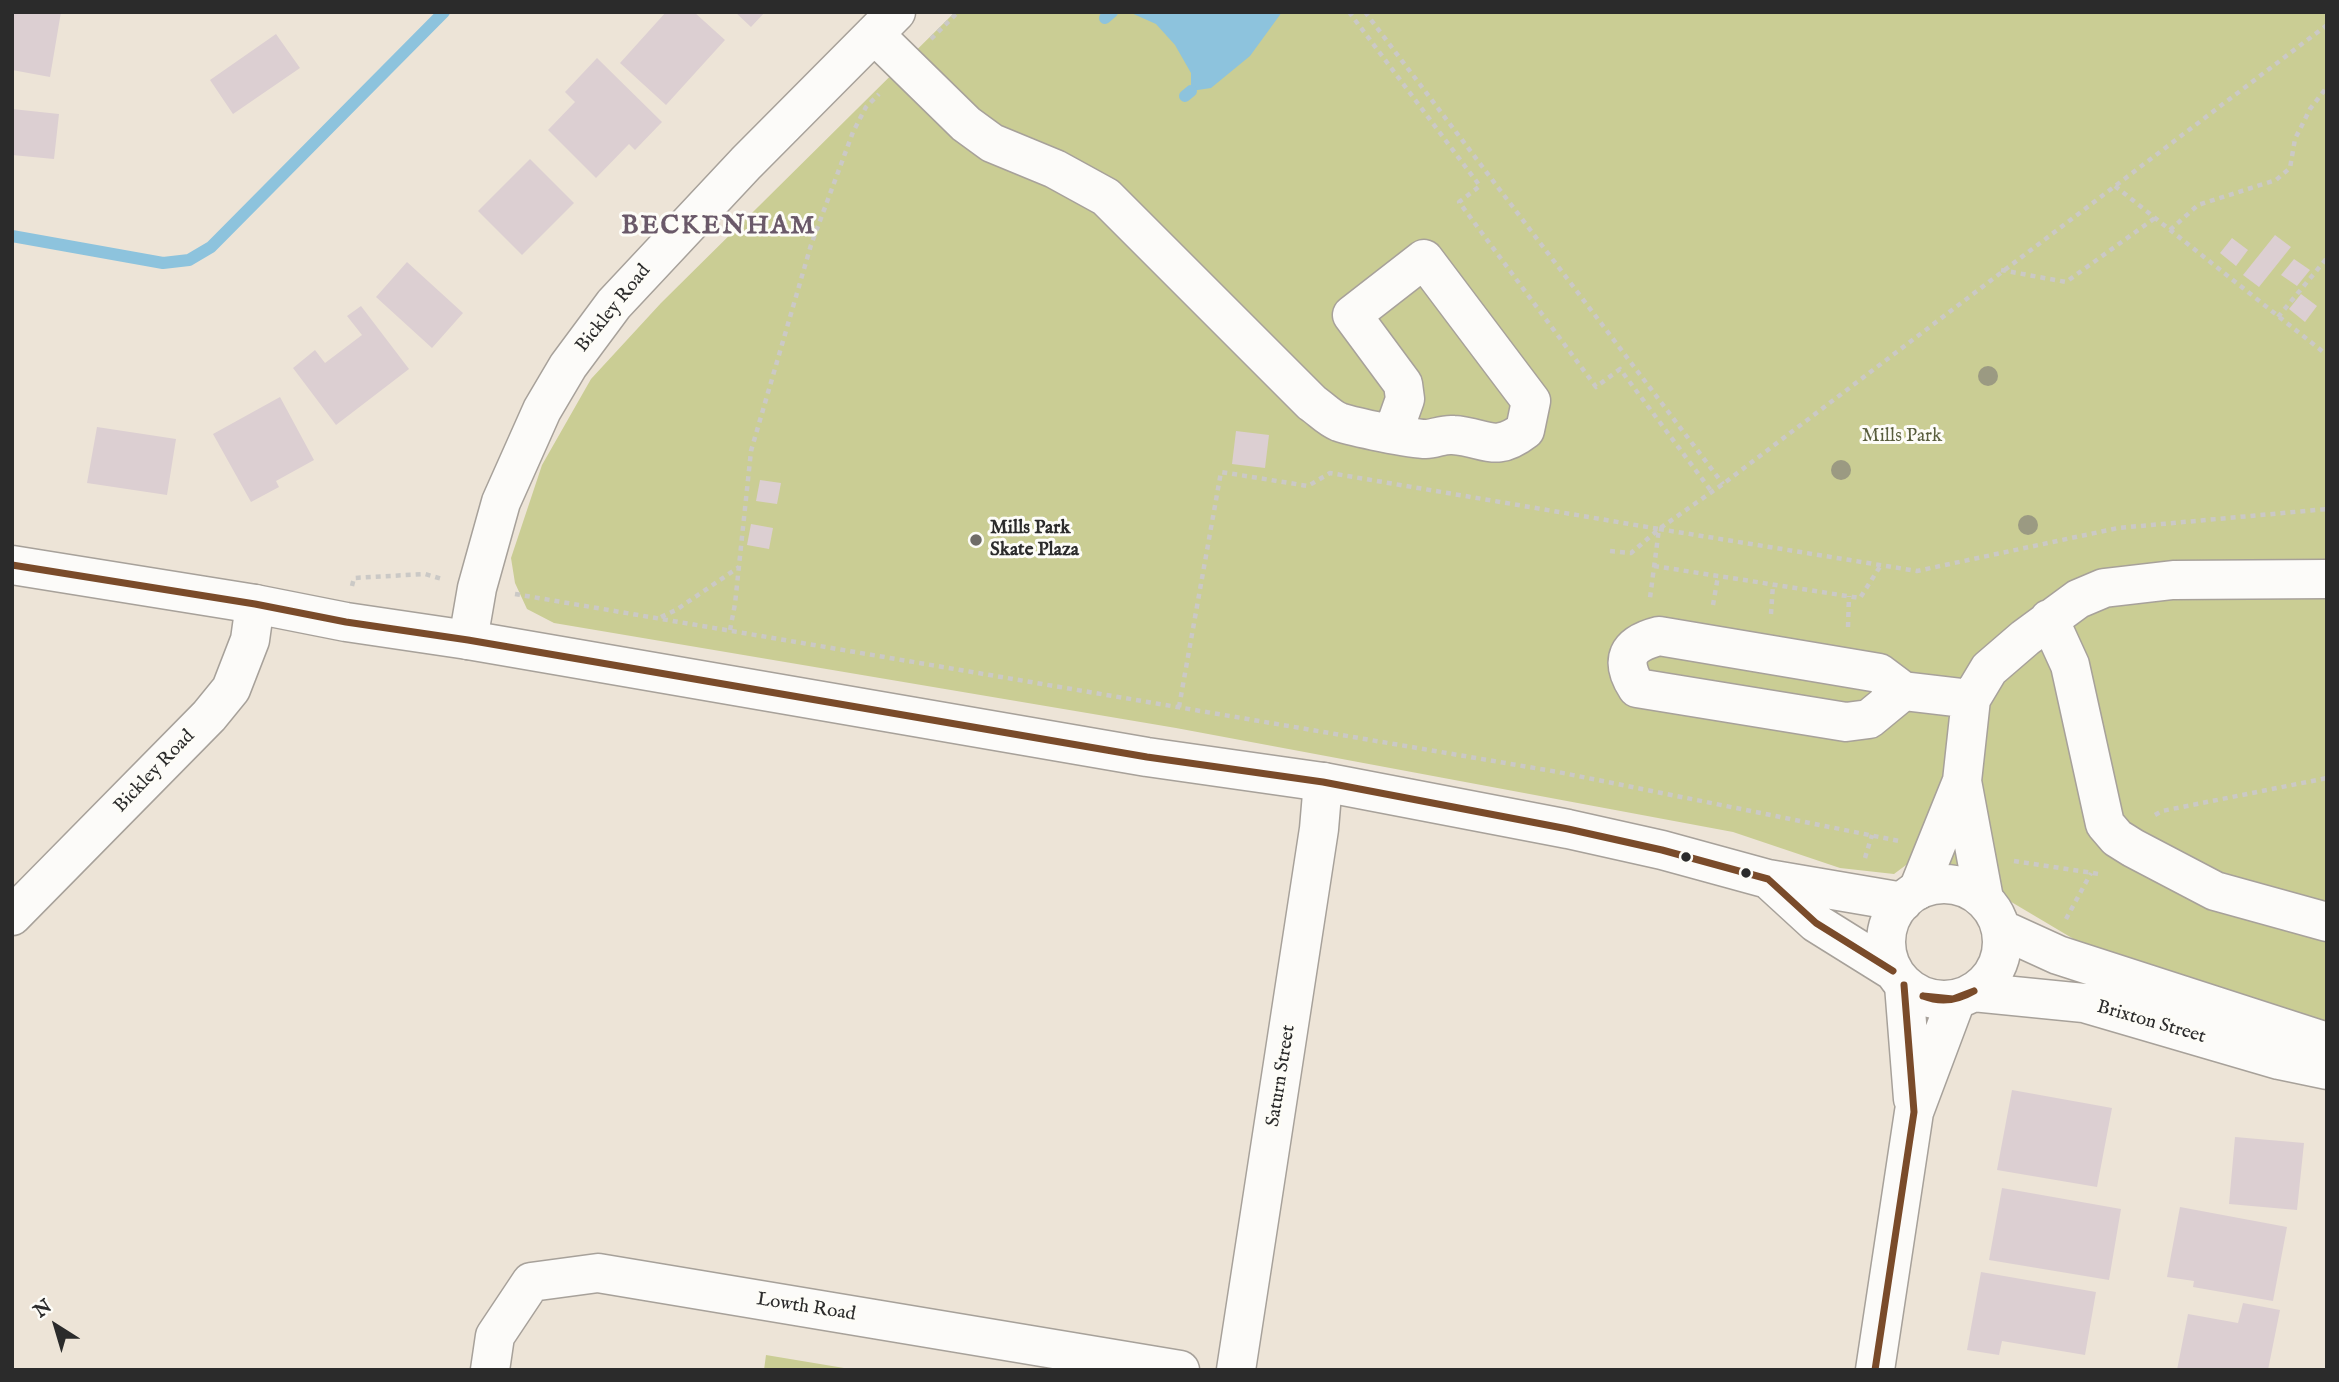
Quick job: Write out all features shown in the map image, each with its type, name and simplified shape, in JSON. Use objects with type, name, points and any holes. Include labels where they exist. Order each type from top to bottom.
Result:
[{"type":"main road","points":[[885,23],[966,124],[992,143],[1055,169],[1105,197],[1312,403],[1330,417],[1340,422],[1393,433],[1427,439],[1452,435],[1497,444],[1511,441],[1525,430],[1531,401],[1424,259],[1352,314],[1403,384],[1405,399],[1393,433]]},
{"type":"main road","name":"Bickley Road","points":[[468,640],[477,588],[501,502],[542,410],[568,366],[614,304],[746,163],[885,23]]},
{"type":"main road","name":"Brixton Street","points":[[12,565],[256,604],[346,622],[468,640],[1134,755],[1323,782],[1568,829],[1768,879],[1911,896],[1936,885],[1952,885],[1969,890],[1992,914],[2058,955],[2327,1042]]},
{"type":"main road","points":[[1914,1112],[1898,978],[1886,953],[1886,934],[1891,916],[1911,896],[1962,781],[1971,699],[1989,669],[2049,619],[2078,599],[2104,588],[2174,580],[2327,579]]},
{"type":"main road","name":"Bickley Road","points":[[12,916],[209,716],[231,689],[250,640],[256,604]]},
{"type":"main road","points":[[2049,619],[2070,665],[2105,824],[2117,838],[2215,891],[2327,922]]},
{"type":"main road","points":[[1903,691],[1869,719],[1846,722],[1637,688],[1629,676],[1627,663],[1629,652],[1637,644],[1659,636],[1879,673],[1903,691],[1971,699]]},
{"type":"main road","points":[[1875,1370],[1914,1112],[1965,996],[1987,981],[1997,965],[2002,948],[1962,781]]},
{"type":"main road","name":"Saturn Street","points":[[1236,1370],[1317,843],[1323,782]]},
{"type":"main road","name":"Brixton Street","points":[[1768,879],[1816,923],[1920,996],[1937,1000],[1965,996],[2084,1003],[2279,1060],[2327,1070]]},
{"type":"main road","name":"Lowth Road","points":[[490,1370],[495,1336],[531,1282],[598,1273],[1180,1370]]},
{"type":"path","points":[[926,45],[958,12]]},
{"type":"path","points":[[1349,12],[1480,186],[1459,202],[1596,387],[1620,369],[1713,492]]},
{"type":"path","points":[[1365,12],[1723,484]]},
{"type":"path","points":[[1610,551],[1631,553],[1658,529],[1713,492],[2001,270],[2326,27]]},
{"type":"path","points":[[2170,230],[2198,205],[2276,180],[2290,168],[2295,139],[2310,108],[2327,87]]},
{"type":"path","points":[[730,630],[740,566],[751,450],[811,245],[853,132],[866,107],[884,89]]},
{"type":"path","points":[[2115,186],[2327,355]]},
{"type":"path","points":[[2001,270],[2066,282],[2155,218]]},
{"type":"path","points":[[2278,317],[2327,258]]},
{"type":"path","points":[[1179,707],[1221,491],[1221,472],[1308,486],[1330,472],[1917,571],[2118,528],[2327,509]]},
{"type":"path","points":[[1649,607],[1658,529]]},
{"type":"path","points":[[1654,566],[1860,598],[1881,565]]},
{"type":"path","points":[[660,618],[740,566]]},
{"type":"path","points":[[354,578],[425,574],[448,582]]},
{"type":"path","points":[[1713,605],[1718,576]]},
{"type":"path","points":[[1771,614],[1773,584]]},
{"type":"path","points":[[516,594],[1558,772],[1907,843]]},
{"type":"path","points":[[1848,626],[1850,596]]},
{"type":"path","points":[[2133,848],[2153,816],[2162,811],[2327,778]]},
{"type":"path","points":[[1863,865],[1872,835]]},
{"type":"green space","name":"Mills Park","points":[[955,12],[2327,12],[2327,1023],[2077,941],[2008,900],[1993,876],[1910,862],[1894,874],[1840,868],[1733,832],[1176,728],[554,623],[527,609],[515,583],[511,558],[542,465],[591,379],[661,303]]},
{"type":"green space","points":[[766,1355],[856,1370],[764,1370]]},
{"type":"water","points":[[1129,12],[1282,12],[1250,56],[1211,88],[1191,91],[1191,73],[1175,45],[1156,24]]},
{"type":"building","points":[[12,12],[61,12],[50,77],[12,70]]},
{"type":"building","points":[[666,12],[694,12],[725,40],[666,105],[620,63]]},
{"type":"building","points":[[735,12],[765,12],[751,27]]},
{"type":"building","points":[[276,34],[300,68],[233,114],[210,80]]},
{"type":"building","points":[[597,58],[662,122],[635,150],[629,144],[596,178],[548,130],[575,102],[565,92]]},
{"type":"building","points":[[12,109],[59,114],[54,159],[12,155]]},
{"type":"building","points":[[530,159],[574,203],[522,255],[478,211]]},
{"type":"building","points":[[2275,235],[2291,247],[2259,287],[2243,275]]},
{"type":"building","points":[[2232,238],[2248,250],[2236,266],[2220,253]]},
{"type":"building","points":[[2294,259],[2310,270],[2297,286],[2281,275]]},
{"type":"building","points":[[407,262],[463,313],[432,348],[376,297]]},
{"type":"building","points":[[2301,294],[2317,306],[2305,322],[2289,309]]},
{"type":"building","points":[[361,306],[409,369],[336,425],[293,368],[315,350],[325,363],[362,335],[347,316]]},
{"type":"building","points":[[280,397],[314,460],[276,481],[279,487],[251,502],[213,434]]},
{"type":"building","points":[[97,427],[176,439],[167,495],[87,483]]},
{"type":"building","points":[[1236,431],[1269,435],[1265,468],[1232,464]]},
{"type":"building","points":[[760,480],[781,483],[777,504],[756,501]]},
{"type":"building","points":[[751,524],[773,528],[769,549],[747,545]]},
{"type":"building","points":[[2012,1090],[2112,1108],[2097,1187],[1997,1170]]},
{"type":"building","points":[[2235,1137],[2304,1143],[2297,1210],[2229,1204]]},
{"type":"building","points":[[2002,1188],[2121,1209],[2109,1280],[1989,1260]]},
{"type":"building","points":[[2180,1207],[2287,1227],[2273,1301],[2193,1287],[2194,1281],[2167,1277]]},
{"type":"building","points":[[1981,1272],[2096,1292],[2085,1355],[2002,1341],[1999,1355],[1967,1350]]},
{"type":"building","points":[[2243,1303],[2280,1310],[2268,1370],[2177,1370],[2188,1314],[2238,1323]]},
{"type":"waterway","points":[[12,236],[163,263],[189,260],[211,247],[444,12]]},
{"type":"waterway","points":[[1105,18],[1112,12]]},
{"type":"waterway","points":[[1185,96],[1191,91]]},
{"type":"transit line","points":[[12,565],[468,640],[1147,757],[1323,782],[1568,829],[1662,850],[1768,879],[1816,923],[1893,971]]},
{"type":"transit line","points":[[1875,1370],[1914,1112],[1904,985]]},
{"type":"transit line","points":[[1923,996],[1953,999],[1974,991]]},
{"type":"transit line","points":[[1923,996],[1949,1000],[1974,991]]},
{"type":"place","name":"Mills Park Skate Plaza","points":[[976,540]]},
{"type":"district","name":"BECKENHAM","points":[[719,228]]}]
